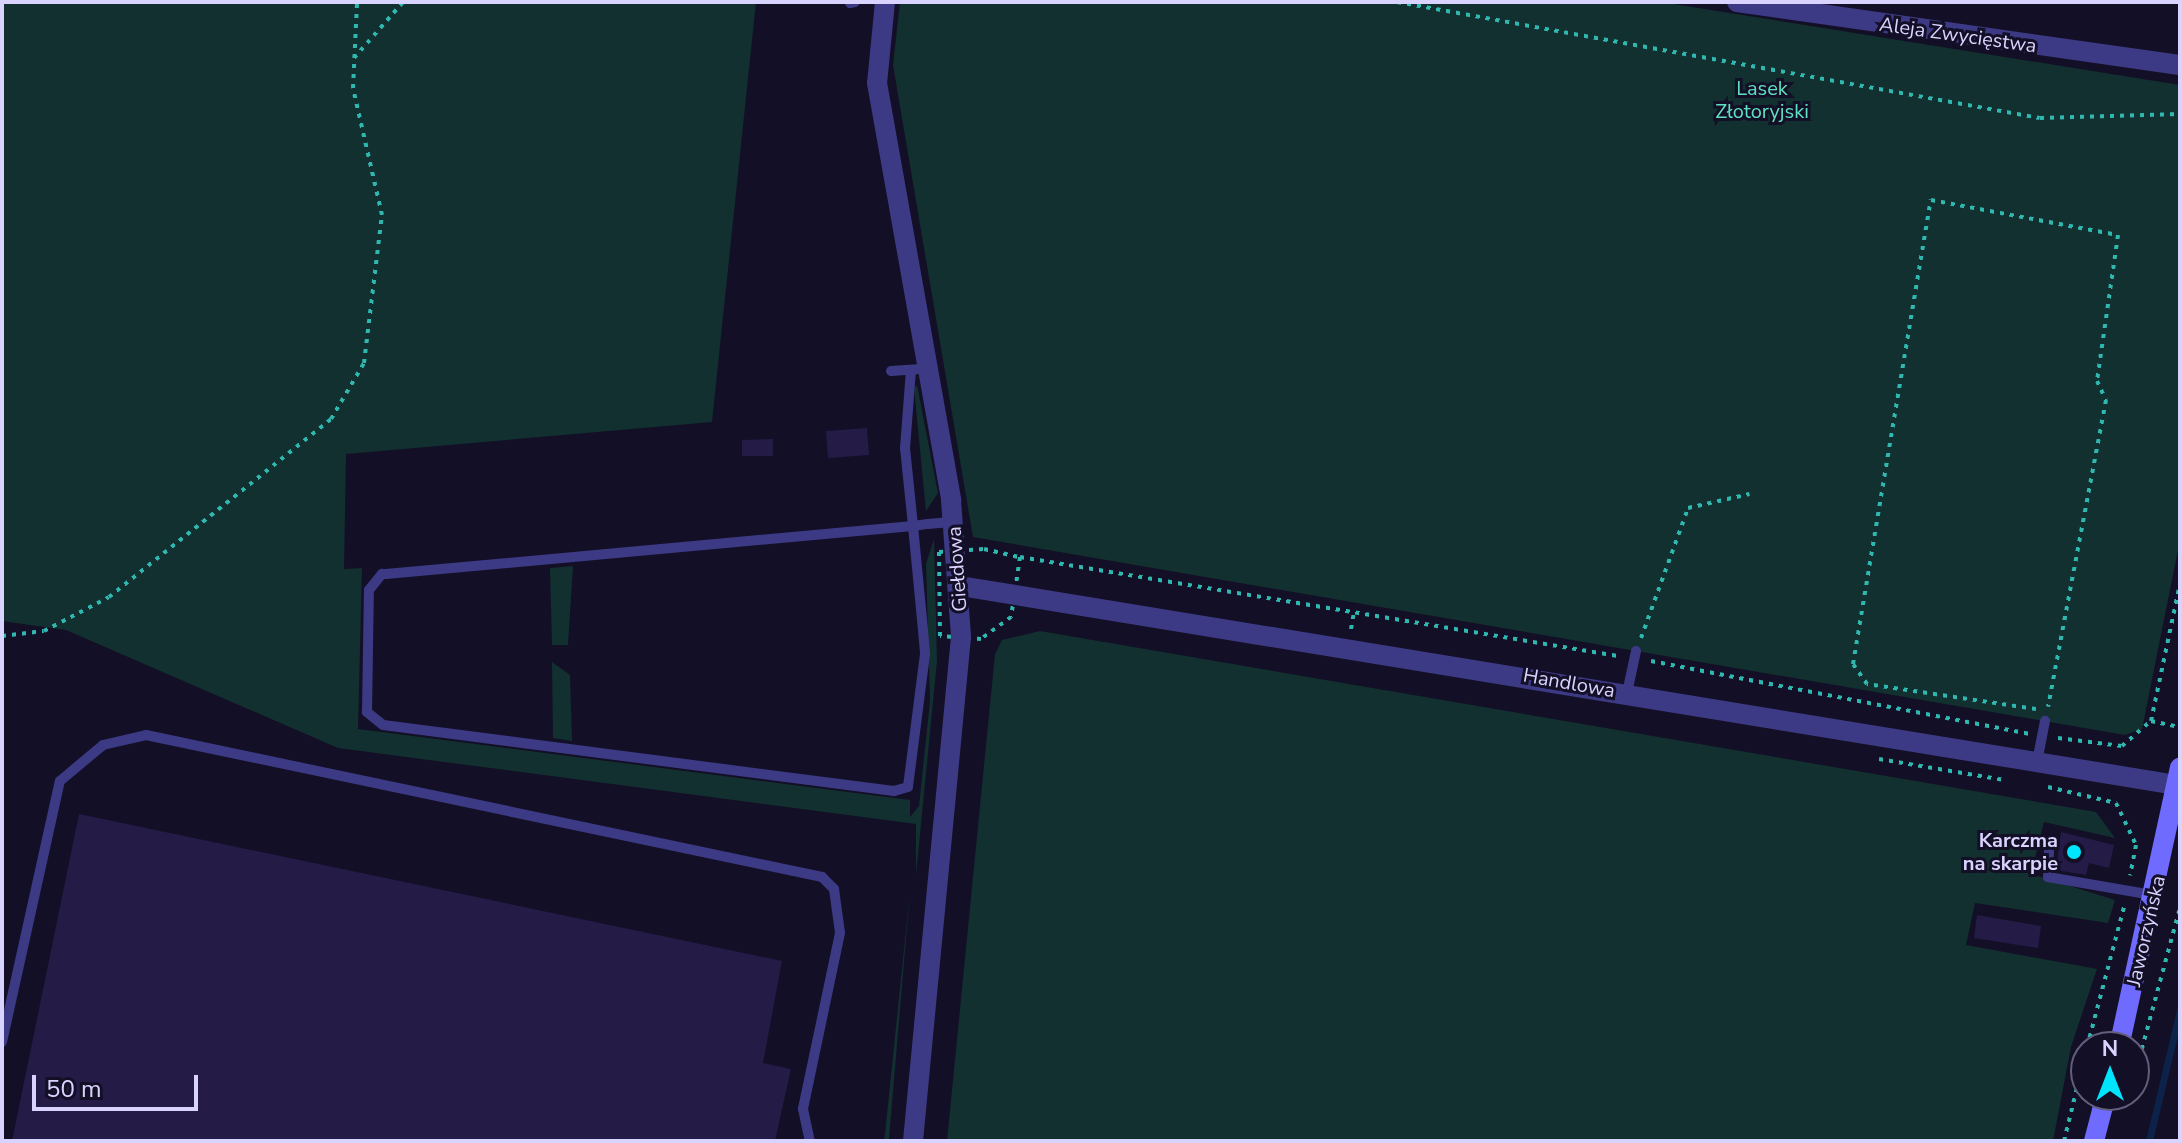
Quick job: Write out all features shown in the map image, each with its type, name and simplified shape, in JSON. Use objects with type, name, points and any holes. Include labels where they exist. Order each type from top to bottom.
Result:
[{"type":"street","name":"Giełdowa","points":[[885,2],[877,83],[920,369],[954,522],[960,586],[959,697],[913,1141]]},
{"type":"street","name":"Aleja Zwycięstwa","points":[[1737,2],[2180,65]]},
{"type":"street","name":"Handlowa","points":[[960,586],[2037,762],[2178,777]]},
{"type":"street","name":"Jaworzyńska","points":[[2123,1031],[2178,777]]},
{"type":"street","points":[[2094,1141],[2102,1111]]},
{"type":"lane","points":[[891,371],[920,369],[905,448],[913,526],[924,666],[915,773],[901,790],[383,725],[367,712],[369,590],[382,574],[913,526],[954,522]]},
{"type":"lane","points":[[1627,693],[1635,655]]},
{"type":"lane","points":[[2037,762],[2046,716]]},
{"type":"lane","points":[[2,1042],[60,781],[103,745],[146,735],[822,877],[834,889],[840,933],[803,1109],[807,1140]]},
{"type":"lane","points":[[2049,851],[2048,877],[2154,895]]},
{"type":"path","points":[[2,636],[44,631],[95,607],[331,419],[364,363],[382,215],[353,88],[357,2]]},
{"type":"path","points":[[354,58],[403,2]]},
{"type":"path","points":[[1397,2],[2040,118],[2180,114]]},
{"type":"path","points":[[1931,200],[2118,235],[2097,381],[2106,400],[2046,716],[1867,684],[1853,664],[1931,200]]},
{"type":"path","points":[[1635,655],[1688,508],[1749,494]]},
{"type":"path","points":[[1020,557],[1635,655],[2043,736],[2122,746],[2151,721],[2180,583]]},
{"type":"path","points":[[2151,721],[2180,727]]},
{"type":"path","points":[[2089,798],[2116,803],[2136,845],[2091,1031]]},
{"type":"path","points":[[2147,1031],[2180,907]]},
{"type":"path","points":[[2064,1141],[2071,1111]]},
{"type":"green space","points":[[2,2],[756,2],[712,422],[346,454],[344,569],[362,568],[358,729],[910,800],[910,817],[919,806],[930,701],[926,564],[934,539],[937,661],[916,875],[916,824],[338,748],[66,630],[2,621]]},
{"type":"green space","name":"Lasek Złotoryjski","points":[[900,2],[1661,2],[2180,85],[2180,540],[2142,729],[2125,735],[973,537],[893,65]]},
{"type":"green space","points":[[917,385],[938,493],[926,511],[914,388]]},
{"type":"green space","points":[[573,566],[568,645],[552,645],[550,568]]},
{"type":"green space","points":[[1040,631],[2096,812],[2115,838],[2044,822],[2031,874],[2115,900],[2108,923],[1975,903],[1966,945],[2097,969],[2076,1031],[2070,1031],[2070,1052],[2053,1141],[947,1141],[995,654],[1002,640]]},
{"type":"green space","points":[[552,662],[570,675],[572,741],[553,738]]},
{"type":"green space","points":[[910,891],[889,1139],[884,1141],[885,1134]]},
{"type":"building","points":[[867,428],[869,455],[828,458],[826,431]]},
{"type":"building","points":[[773,439],[773,456],[742,456],[742,440]]},
{"type":"building","points":[[79,814],[782,961],[763,1063],[791,1069],[775,1141],[12,1141]]},
{"type":"building","points":[[2061,832],[2114,845],[2109,868],[2089,863],[2086,875],[2056,870]]},
{"type":"building","points":[[1977,915],[2041,926],[2038,948],[1974,938]]},
{"type":"waterway","points":[[2149,1141],[2180,1010]]},
{"type":"place","name":"Karczma na skarpie","points":[[2074,852]]}]
